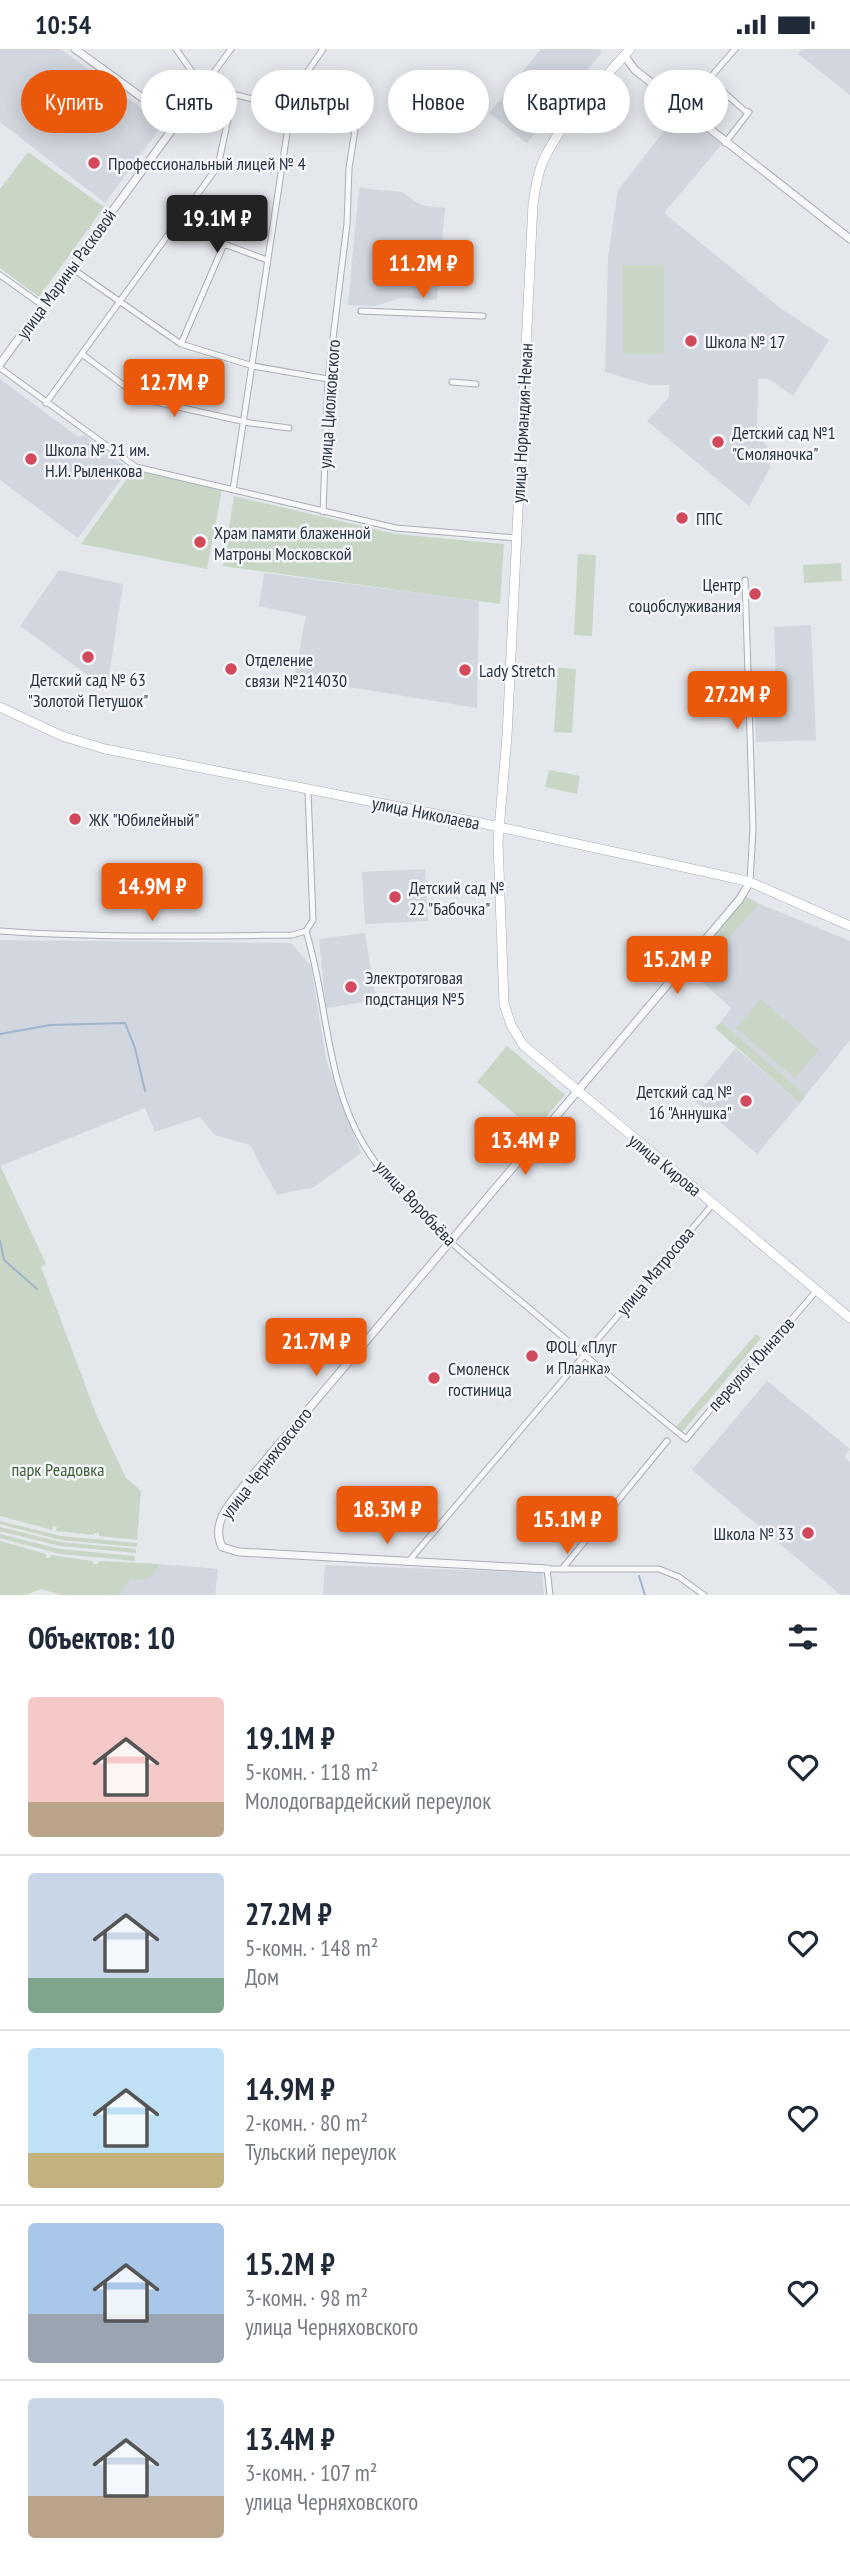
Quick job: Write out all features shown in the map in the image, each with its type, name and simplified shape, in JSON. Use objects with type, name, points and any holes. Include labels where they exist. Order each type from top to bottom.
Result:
[{"type":"main road","name":"улица Нормандия-Неман","points":[[498,827],[507,736],[533,204],[538,174],[544,159],[563,128],[625,51]]},
{"type":"main road","name":"улица Николаева","points":[[0,707],[62,736],[94,746],[635,855],[750,882],[850,926]]},
{"type":"main road","name":"улица Кирова","points":[[498,827],[504,1004],[511,1025],[523,1045],[850,1318]]},
{"type":"street","points":[[75,49],[141,97]]},
{"type":"street","points":[[176,49],[191,70]]},
{"type":"street","name":"улица Марины Расковой","points":[[216,70],[231,49]]},
{"type":"street","points":[[309,70],[323,49]]},
{"type":"street","points":[[725,143],[749,112],[709,79],[735,49]]},
{"type":"street","points":[[625,51],[635,71],[850,239]]},
{"type":"street","name":"улица Марины Расковой","points":[[0,366],[170,133]]},
{"type":"street","points":[[46,403],[218,166],[225,133]]},
{"type":"street","points":[[233,490],[287,133]]},
{"type":"street","name":"улица Циолковского","points":[[323,512],[328,379],[347,224],[349,168],[355,133]]},
{"type":"street","points":[[178,223],[267,260]]},
{"type":"street","points":[[181,344],[224,244]]},
{"type":"street","points":[[70,267],[181,344],[253,366],[328,379]]},
{"type":"street","points":[[0,275],[43,305]]},
{"type":"street","points":[[361,311],[484,316]]},
{"type":"street","points":[[82,354],[142,399],[289,428]]},
{"type":"street","points":[[0,366],[46,403],[136,467],[396,529],[517,538]]},
{"type":"street","points":[[452,382],[476,384]]},
{"type":"street","points":[[745,580],[753,828],[750,882]]},
{"type":"street","name":"улица Воробьёва","points":[[309,791],[313,920],[306,931],[315,958],[336,1080],[364,1145],[391,1182],[451,1243],[686,1439]]},
{"type":"street","name":"улица Черняховского","points":[[408,1562],[239,1552],[222,1547],[218,1531],[219,1520],[252,1476],[739,900],[750,882]]},
{"type":"street","points":[[0,931],[136,937],[292,935],[306,931]]},
{"type":"street","name":"улица Матросова","points":[[408,1562],[713,1203]]},
{"type":"street","name":"переулок Юннатов","points":[[686,1439],[750,1362],[780,1333],[817,1290]]},
{"type":"street","points":[[561,1569],[667,1441]]},
{"type":"street","points":[[408,1562],[547,1569],[659,1569],[678,1577],[704,1595]]},
{"type":"street","points":[[547,1569],[550,1595]]},
{"type":"shaded area","points":[[0,49],[61,49],[90,70],[21,70],[21,133],[127,133],[127,98],[141,108],[141,133],[156,133],[105,203],[0,122]]},
{"type":"shaded area","points":[[541,49],[598,49],[602,52],[587,70],[524,70]]},
{"type":"shaded area","points":[[802,49],[850,49],[850,95],[798,54]]},
{"type":"shaded area","points":[[503,96],[503,124],[489,113]]},
{"type":"shaded area","points":[[514,133],[535,133],[527,143]]},
{"type":"shaded area","points":[[663,133],[708,133],[722,144],[664,213],[783,310],[829,340],[793,396],[769,379],[758,379],[757,432],[770,452],[770,468],[749,506],[647,421],[669,397],[669,385],[650,385],[605,372],[608,257],[618,190]]},
{"type":"shaded area","points":[[359,188],[402,192],[420,205],[445,208],[437,300],[401,298],[375,306],[348,305]]},
{"type":"shaded area","name":"Школа № 21 им. Н.И. Рыленкова","points":[[0,379],[78,437],[84,435],[129,469],[78,538],[0,480]]},
{"type":"shaded area","name":"Детский сад № 63 \"Золотой Петушок\"","points":[[59,570],[123,584],[107,689],[20,626]]},
{"type":"shaded area","points":[[264,573],[479,601],[477,708],[294,678],[306,616],[259,606]]},
{"type":"shaded area","points":[[811,625],[816,740],[756,742],[755,707],[777,706],[774,627]]},
{"type":"shaded area","name":"Детский сад № 22 \"Бабочка\"","points":[[425,869],[428,921],[365,924],[362,872]]},
{"type":"shaded area","points":[[760,904],[850,941],[850,1040],[806,1095],[721,1022],[731,1008],[695,976]]},
{"type":"shaded area","points":[[365,933],[376,1000],[326,1008],[319,939]]},
{"type":"shaded area","points":[[0,940],[291,943],[311,966],[326,1060],[361,1153],[314,1187],[277,1195],[250,1145],[215,1135],[200,1117],[155,1132],[145,1108],[0,1166]]},
{"type":"shaded area","name":"Детский сад № 16 \"Аннушка\"","points":[[736,1048],[800,1103],[757,1154],[693,1099]]},
{"type":"shaded area","name":"Школа № 33","points":[[767,1381],[850,1449],[844,1457],[850,1462],[850,1595],[841,1595],[692,1470]]},
{"type":"shaded area","points":[[160,1564],[218,1569],[215,1595],[120,1595],[130,1577],[155,1572]]},
{"type":"shaded area","points":[[325,1565],[542,1573],[544,1595],[323,1595]]},
{"type":"green space","points":[[28,152],[104,207],[39,297],[0,268],[0,189]]},
{"type":"green space","points":[[622,265],[664,265],[664,354],[623,354]]},
{"type":"green space","points":[[133,470],[222,490],[207,569],[81,544]]},
{"type":"green space","points":[[234,496],[396,534],[504,544],[500,604],[223,566]]},
{"type":"green space","points":[[578,554],[596,555],[592,636],[574,635]]},
{"type":"green space","points":[[841,563],[842,581],[804,583],[803,565]]},
{"type":"green space","points":[[558,668],[576,669],[572,733],[554,732]]},
{"type":"green space","points":[[549,770],[580,776],[577,794],[545,787]]},
{"type":"green space","points":[[745,896],[760,904],[695,976],[685,970]]},
{"type":"green space","points":[[761,999],[819,1050],[795,1078],[736,1028]]},
{"type":"green space","points":[[721,1022],[806,1095],[800,1103],[715,1028]]},
{"type":"green space","points":[[507,1046],[565,1095],[534,1130],[477,1082]]},
{"type":"green space","name":"парк Реадовка","points":[[0,1165],[46,1264],[41,1267],[96,1414],[126,1478],[141,1491],[137,1540],[99,1536],[99,1533],[94,1535],[56,1531],[57,1527],[53,1526],[52,1530],[0,1516]]},
{"type":"green space","points":[[756,1334],[761,1338],[682,1432],[676,1427]]},
{"type":"green space","points":[[0,1521],[61,1536],[137,1543],[137,1547],[61,1540],[0,1524]]},
{"type":"green space","points":[[0,1527],[61,1542],[136,1549],[136,1553],[60,1546],[0,1531]]},
{"type":"green space","points":[[0,1534],[60,1549],[135,1556],[135,1561],[60,1554],[0,1538]]},
{"type":"green space","points":[[0,1541],[46,1554],[46,1558],[51,1555],[93,1561],[93,1564],[98,1564],[99,1561],[160,1564],[155,1572],[144,1580],[130,1578],[120,1595],[61,1595],[41,1589],[26,1595],[0,1595]]},
{"type":"waterway","points":[[0,1034],[50,1025],[125,1023],[135,1048],[145,1091]]},
{"type":"waterway","points":[[0,1241],[4,1260],[37,1289]]},
{"type":"waterway","points":[[639,1576],[645,1595]]},
{"type":"place","name":"Профессиональный лицей № 4","points":[[94,163]]},
{"type":"place","name":"Школа № 17","points":[[691,341]]},
{"type":"place","name":"Детский сад №1 \"Смоляночка\"","points":[[718,442]]},
{"type":"place","name":"Школа № 21 им. Н.И. Рыленкова","points":[[31,459]]},
{"type":"place","name":"ППС","points":[[682,518]]},
{"type":"place","name":"Храм памяти блаженной Матроны Московской","points":[[200,542]]},
{"type":"place","name":"Центр соцобслуживания","points":[[755,594]]},
{"type":"place","name":"Детский сад № 63 \"Золотой Петушок\"","points":[[88,657]]},
{"type":"place","name":"Отделение связи №214030","points":[[231,669]]},
{"type":"place","name":"Lady Stretch","points":[[465,670]]},
{"type":"place","name":"ЖК \"Юбилейный\"","points":[[75,819]]},
{"type":"place","name":"Детский сад № 22 \"Бабочка\"","points":[[395,897]]},
{"type":"place","name":"Электротяговая подстанция №5","points":[[351,987]]},
{"type":"place","name":"Детский сад № 16 \"Аннушка\"","points":[[746,1101]]},
{"type":"place","name":"ФОЦ «Плуг и Планка»","points":[[532,1356]]},
{"type":"place","name":"Смоленск гостиница","points":[[434,1378]]},
{"type":"place","name":"Школа № 33","points":[[808,1533]]}]
